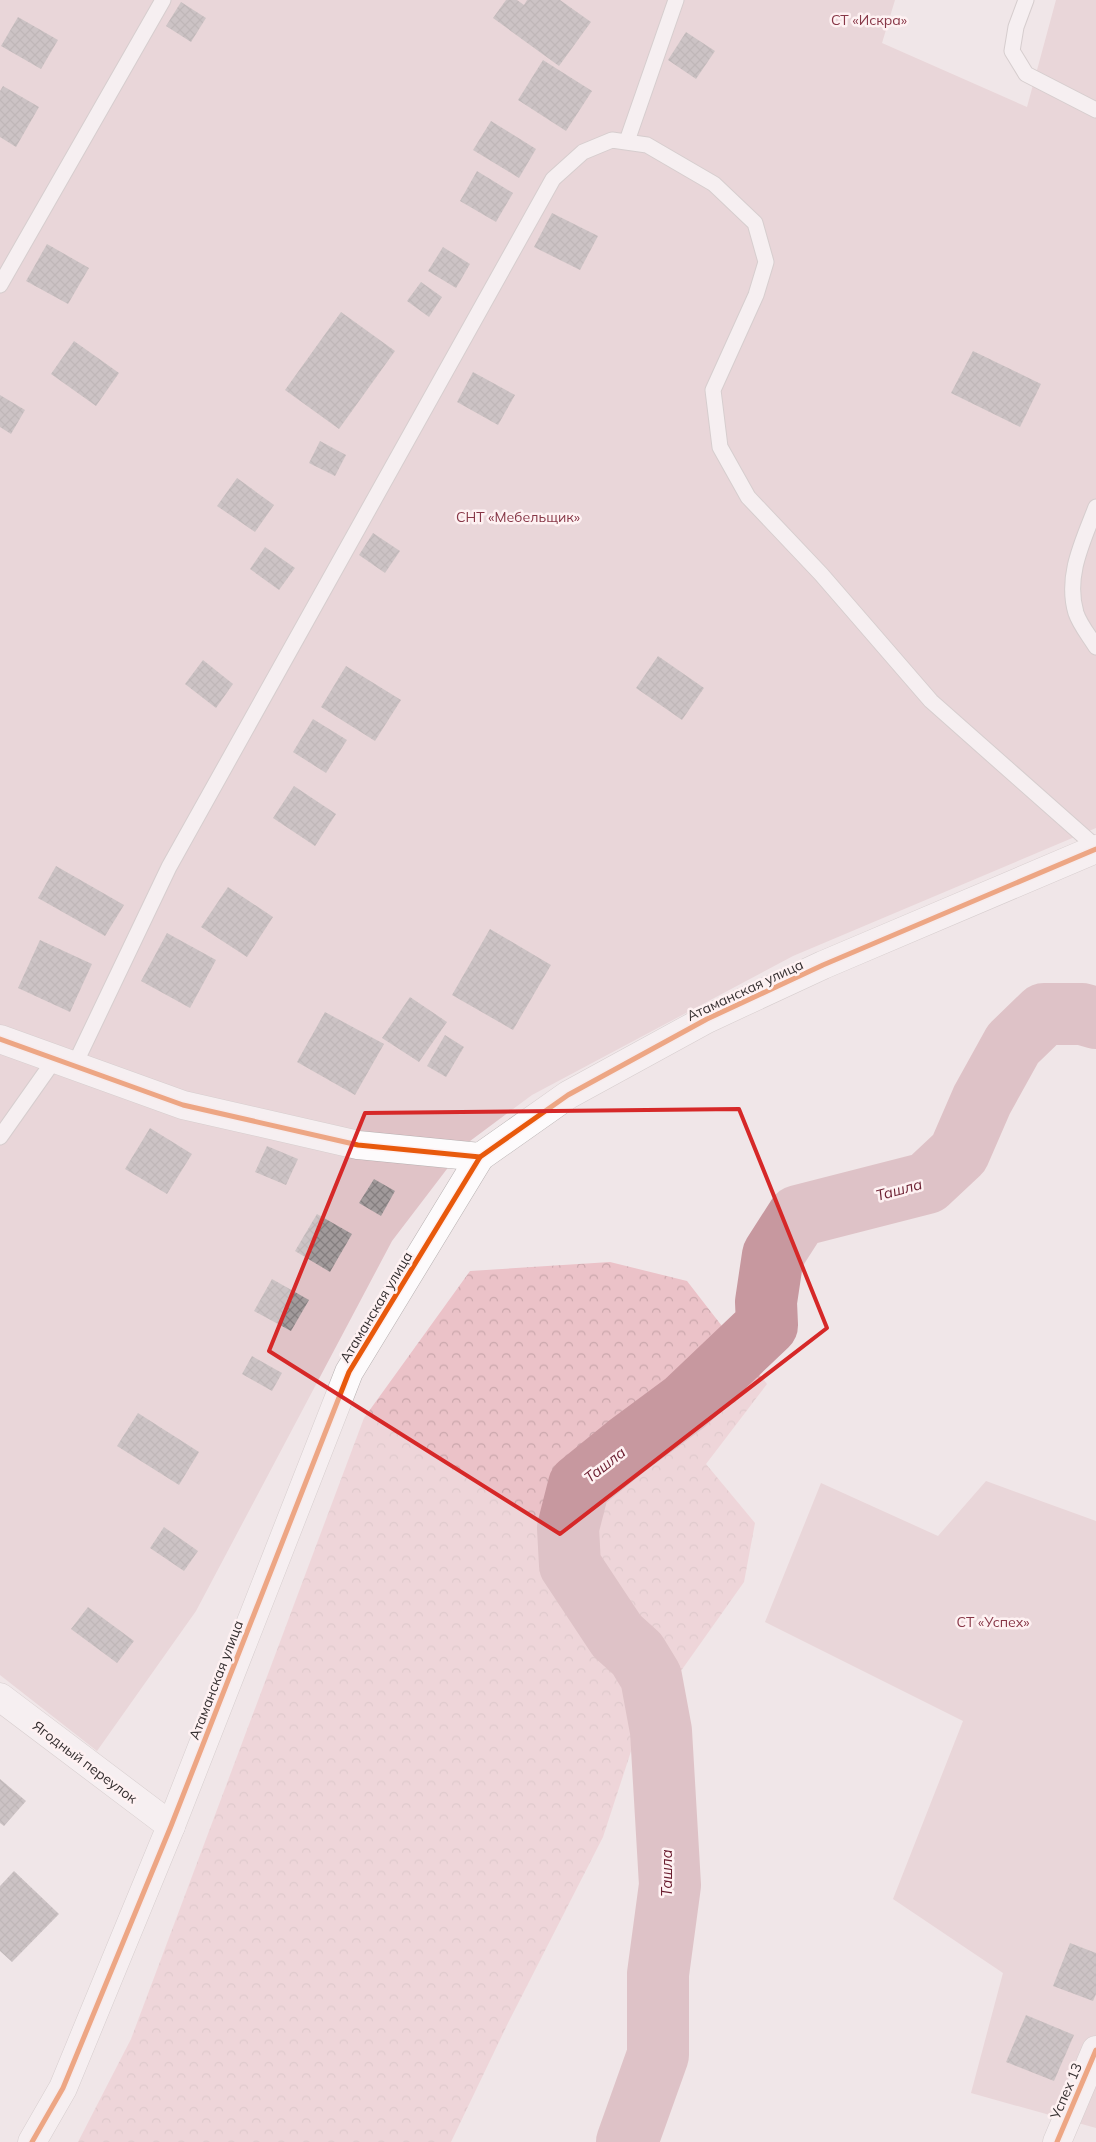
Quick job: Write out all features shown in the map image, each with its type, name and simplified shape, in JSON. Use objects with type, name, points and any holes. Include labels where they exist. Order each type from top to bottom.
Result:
[{"type":"street","name":"Атаманская улица","points":[[32,2142],[63,2088],[171,1826],[349,1372],[480,1157],[568,1095],[707,1019],[823,965],[1096,848]]},
{"type":"street","points":[[0,1039],[183,1105],[358,1145],[480,1157]]},
{"type":"street","name":"Ягодный переулок","points":[[0,1697],[171,1826]]},
{"type":"street","name":"Успех 13","points":[[1057,2142],[1096,2050]]},
{"type":"lane","points":[[0,284],[163,0]]},
{"type":"lane","points":[[627,141],[676,0]]},
{"type":"lane","points":[[1026,0],[1016,27],[1012,51],[1026,74],[1096,110]]},
{"type":"lane","points":[[0,1138],[64,1063],[169,867],[553,180],[583,152],[612,140],[648,144],[714,184],[755,223],[766,262],[756,295],[712,390],[720,447],[748,497],[821,574],[931,700],[1096,848]]},
{"type":"lane","points":[[1096,507],[1078,556],[1072,582],[1076,614],[1096,647]]},
{"type":"highlighted area","points":[[739,1109],[827,1328],[560,1534],[269,1351],[365,1113]]},
{"type":"green space","name":"СНТ «Мебельщик»","points":[[0,0],[895,0],[882,43],[1027,107],[1056,0],[1096,0],[1096,828],[793,956],[532,1095],[466,1144],[392,1241],[196,1611],[97,1751],[0,1675]]},
{"type":"green space","points":[[610,1262],[687,1281],[767,1384],[706,1464],[755,1523],[744,1582],[637,1733],[603,1837],[508,2023],[451,2142],[78,2142],[131,2039],[364,1418],[470,1271]]},
{"type":"green space","name":"СТ «Успех»","points":[[986,1481],[1096,1521],[1096,2128],[971,2093],[1003,1973],[893,1899],[963,1721],[765,1622],[821,1483],[938,1536]]},
{"type":"building","points":[[506,0],[517,0],[524,5],[527,0],[560,0],[591,22],[559,66],[493,18]]},
{"type":"building","points":[[181,2],[206,18],[191,42],[166,26]]},
{"type":"building","points":[[18,17],[58,40],[41,69],[1,46]]},
{"type":"building","points":[[686,32],[715,51],[696,79],[668,60]]},
{"type":"building","points":[[543,60],[592,91],[566,131],[518,100]]},
{"type":"building","points":[[3,86],[39,107],[16,147],[0,137],[0,91]]},
{"type":"building","points":[[491,121],[536,149],[519,178],[473,150]]},
{"type":"building","points":[[477,171],[513,193],[496,222],[460,201]]},
{"type":"building","points":[[552,213],[598,236],[580,270],[534,247]]},
{"type":"building","points":[[47,244],[89,268],[68,304],[26,281]]},
{"type":"building","points":[[443,247],[470,264],[456,288],[428,271]]},
{"type":"building","points":[[421,282],[442,297],[429,317],[407,301]]},
{"type":"building","points":[[341,312],[395,351],[339,429],[285,390]]},
{"type":"building","points":[[74,341],[119,373],[96,406],[51,374]]},
{"type":"building","points":[[973,351],[1041,384],[1020,427],[951,393]]},
{"type":"building","points":[[473,372],[515,395],[498,425],[457,402]]},
{"type":"building","points":[[0,395],[25,410],[11,434],[0,427]]},
{"type":"building","points":[[320,441],[346,455],[335,476],[309,463]]},
{"type":"building","points":[[237,478],[274,505],[255,532],[217,506]]},
{"type":"building","points":[[373,533],[400,551],[385,573],[359,555]]},
{"type":"building","points":[[265,547],[295,568],[279,590],[250,569]]},
{"type":"building","points":[[658,656],[704,688],[682,720],[636,688]]},
{"type":"building","points":[[203,660],[233,684],[216,708],[185,684]]},
{"type":"building","points":[[346,666],[401,700],[375,741],[321,707]]},
{"type":"building","points":[[313,719],[347,740],[326,773],[293,752]]},
{"type":"building","points":[[294,786],[336,814],[315,846],[273,818]]},
{"type":"building","points":[[56,866],[124,905],[105,936],[38,898]]},
{"type":"building","points":[[228,887],[273,917],[247,957],[201,927]]},
{"type":"building","points":[[490,929],[551,965],[513,1030],[452,995]]},
{"type":"building","points":[[167,933],[216,960],[190,1008],[141,981]]},
{"type":"building","points":[[40,940],[92,964],[70,1012],[18,988]]},
{"type":"building","points":[[410,997],[447,1022],[419,1062],[382,1038]]},
{"type":"building","points":[[325,1012],[384,1044],[355,1095],[297,1062]]},
{"type":"building","points":[[445,1035],[464,1047],[446,1077],[427,1066]]},
{"type":"building","points":[[150,1128],[192,1154],[167,1194],[125,1169]]},
{"type":"building","points":[[267,1146],[298,1159],[286,1185],[255,1172]]},
{"type":"building","points":[[374,1179],[395,1191],[381,1216],[359,1203]]},
{"type":"building","points":[[317,1214],[352,1234],[330,1272],[295,1251]]},
{"type":"building","points":[[272,1279],[309,1300],[291,1331],[254,1311]]},
{"type":"building","points":[[252,1356],[282,1373],[272,1391],[242,1374]]},
{"type":"building","points":[[138,1413],[199,1452],[179,1485],[117,1446]]},
{"type":"building","points":[[164,1527],[198,1551],[184,1571],[150,1548]]},
{"type":"building","points":[[88,1607],[134,1641],[117,1663],[71,1629]]},
{"type":"building","points":[[0,1779],[26,1801],[4,1826],[0,1823]]},
{"type":"building","points":[[14,1871],[59,1914],[12,1962],[0,1951],[0,1886]]},
{"type":"building","points":[[1070,1943],[1096,1953],[1096,1994],[1093,2001],[1053,1986]]},
{"type":"building","points":[[1026,2015],[1074,2035],[1054,2081],[1006,2062]]},
{"type":"waterway","name":"Ташла","points":[[627,2142],[658,2055],[658,1974],[670,1885],[661,1731],[651,1677],[637,1654],[617,1636],[570,1565],[568,1528],[579,1485],[685,1403],[767,1325],[766,1302],[773,1255],[798,1216],[927,1183],[959,1153],[982,1100],[1013,1044],[1044,1014],[1082,1014],[1096,1018]]},
{"type":"cycle path","points":[[32,2142],[63,2088],[171,1826],[349,1372],[480,1157],[568,1095],[707,1019],[823,965],[1096,849]]},
{"type":"cycle path","points":[[0,1039],[183,1105],[358,1145],[480,1157]]},
{"type":"cycle path","points":[[1057,2142],[1096,2050]]},
{"type":"park label","name":"СТ «Искра»","points":[[869,20]]}]
